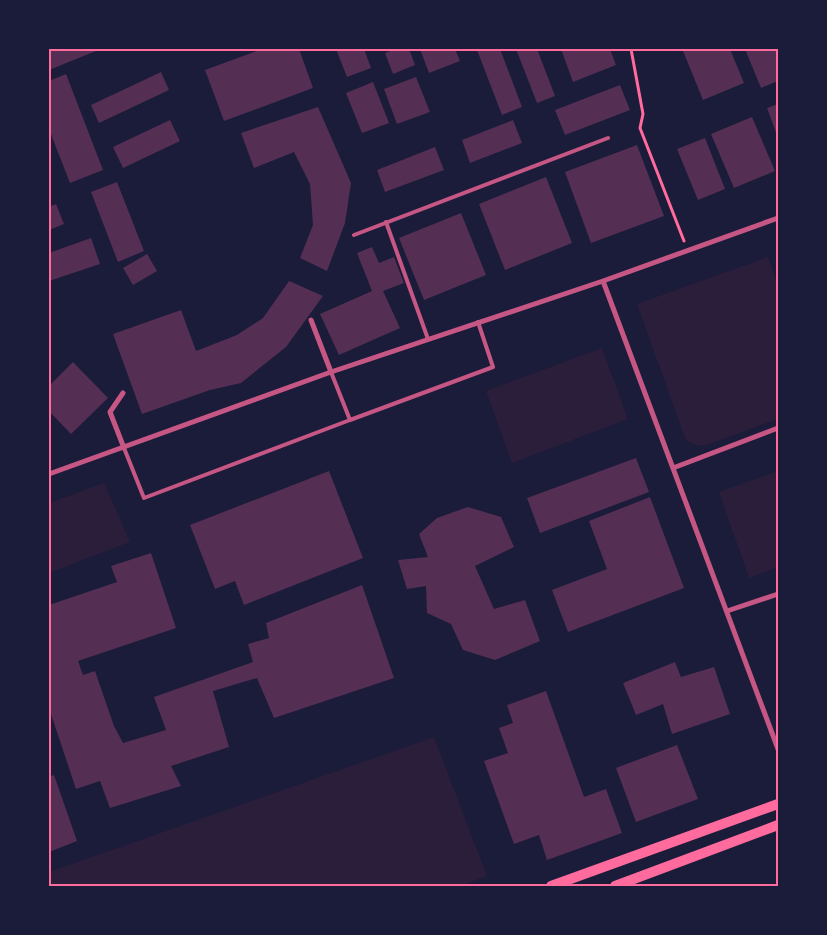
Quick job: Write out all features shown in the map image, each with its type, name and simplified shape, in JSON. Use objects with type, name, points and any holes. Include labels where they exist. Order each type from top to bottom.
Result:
[{"type":"main road","points":[[551,886],[778,804]]},
{"type":"main road","points":[[615,886],[778,825]]},
{"type":"street","points":[[49,474],[331,372],[603,281],[778,218]]},
{"type":"street","points":[[603,281],[778,749]]},
{"type":"street","points":[[311,320],[331,372]]},
{"type":"street","points":[[123,393],[110,412],[124,448]]},
{"type":"street","points":[[674,468],[778,428]]},
{"type":"street","points":[[727,611],[778,594]]},
{"type":"lane","points":[[354,235],[608,138]]},
{"type":"lane","points":[[386,222],[428,339]]},
{"type":"lane","points":[[124,448],[144,498],[493,368],[478,322]]},
{"type":"lane","points":[[331,372],[350,420]]},
{"type":"path","points":[[630,49],[643,114],[640,128],[687,250]]},
{"type":"shaded area","points":[[768,257],[778,285],[778,419],[704,446],[692,444],[685,438],[637,304]]},
{"type":"shaded area","points":[[602,348],[628,419],[512,463],[486,391]]},
{"type":"shaded area","points":[[778,471],[778,567],[749,578],[719,492]]},
{"type":"shaded area","points":[[104,483],[130,542],[49,573],[49,503]]},
{"type":"shaded area","points":[[434,737],[487,876],[460,886],[49,886],[49,872]]},
{"type":"building","points":[[49,49],[95,49],[96,51],[49,70]]},
{"type":"building","points":[[262,49],[299,49],[313,88],[224,121],[205,70]]},
{"type":"building","points":[[336,49],[364,49],[371,68],[347,77]]},
{"type":"building","points":[[395,49],[409,49],[415,65],[393,74],[385,53]]},
{"type":"building","points":[[420,49],[455,49],[460,61],[429,73]]},
{"type":"building","points":[[500,49],[522,107],[502,115],[477,50]]},
{"type":"building","points":[[516,49],[537,49],[555,96],[537,103]]},
{"type":"building","points":[[561,49],[610,49],[616,65],[573,82]]},
{"type":"building","points":[[687,49],[730,49],[744,83],[703,100],[683,51]]},
{"type":"building","points":[[745,49],[778,49],[778,81],[761,88]]},
{"type":"building","points":[[161,72],[169,90],[99,123],[91,105]]},
{"type":"building","points":[[66,74],[103,170],[70,183],[49,129],[49,81]]},
{"type":"building","points":[[416,77],[430,112],[397,124],[384,89]]},
{"type":"building","points":[[373,82],[389,123],[362,133],[346,93]]},
{"type":"building","points":[[620,85],[630,110],[565,135],[555,110]]},
{"type":"building","points":[[778,104],[778,138],[767,108]]},
{"type":"building","points":[[318,107],[351,183],[345,223],[327,271],[300,258],[313,225],[310,184],[294,152],[254,168],[241,133]]},
{"type":"building","points":[[752,117],[775,171],[734,188],[711,134]]},
{"type":"building","points":[[170,120],[180,141],[123,168],[113,147]]},
{"type":"building","points":[[513,120],[522,143],[470,163],[462,140]]},
{"type":"building","points":[[705,138],[725,189],[698,200],[677,149]]},
{"type":"building","points":[[637,145],[664,216],[591,243],[565,172]]},
{"type":"building","points":[[435,147],[444,170],[385,192],[377,170]]},
{"type":"building","points":[[546,177],[572,243],[505,270],[479,204]]},
{"type":"building","points":[[117,182],[144,251],[118,262],[91,192]]},
{"type":"building","points":[[56,204],[64,224],[49,230],[49,207]]},
{"type":"building","points":[[461,213],[486,275],[424,300],[399,238]]},
{"type":"building","points":[[91,238],[100,264],[49,281],[49,253]]},
{"type":"building","points":[[372,247],[379,263],[394,257],[404,283],[383,291],[400,328],[339,355],[320,314],[372,291],[357,253]]},
{"type":"building","points":[[147,254],[157,271],[133,285],[123,268]]},
{"type":"building","points":[[289,281],[323,296],[286,347],[241,383],[210,390],[142,414],[113,334],[181,310],[196,351],[237,335],[263,318]]},
{"type":"building","points":[[73,362],[108,398],[71,434],[49,411],[49,386]]},
{"type":"building","points":[[636,458],[649,492],[540,533],[527,498]]},
{"type":"building","points":[[329,471],[363,558],[244,605],[235,581],[215,589],[190,525]]},
{"type":"building","points":[[650,497],[684,588],[568,632],[552,590],[607,569],[589,521]]},
{"type":"building","points":[[468,507],[501,517],[514,547],[475,566],[494,609],[525,600],[540,641],[495,660],[463,650],[451,624],[427,613],[426,586],[407,589],[398,560],[428,557],[419,534],[437,518]]},
{"type":"building","points":[[151,553],[176,628],[78,661],[83,675],[95,671],[114,726],[123,743],[166,730],[154,697],[253,662],[248,644],[269,638],[266,623],[362,585],[394,678],[274,718],[257,678],[213,691],[229,747],[171,766],[181,786],[110,808],[100,781],[76,789],[49,708],[49,605],[117,582],[111,566]]},
{"type":"building","points":[[675,662],[681,677],[714,667],[730,714],[672,734],[663,704],[636,715],[623,683]]},
{"type":"building","points":[[546,691],[584,797],[606,789],[622,833],[547,860],[539,835],[514,844],[484,761],[508,753],[499,728],[513,723],[507,705]]},
{"type":"building","points":[[677,745],[698,799],[636,822],[616,768]]},
{"type":"building","points":[[54,775],[77,841],[49,852],[49,777]]}]
